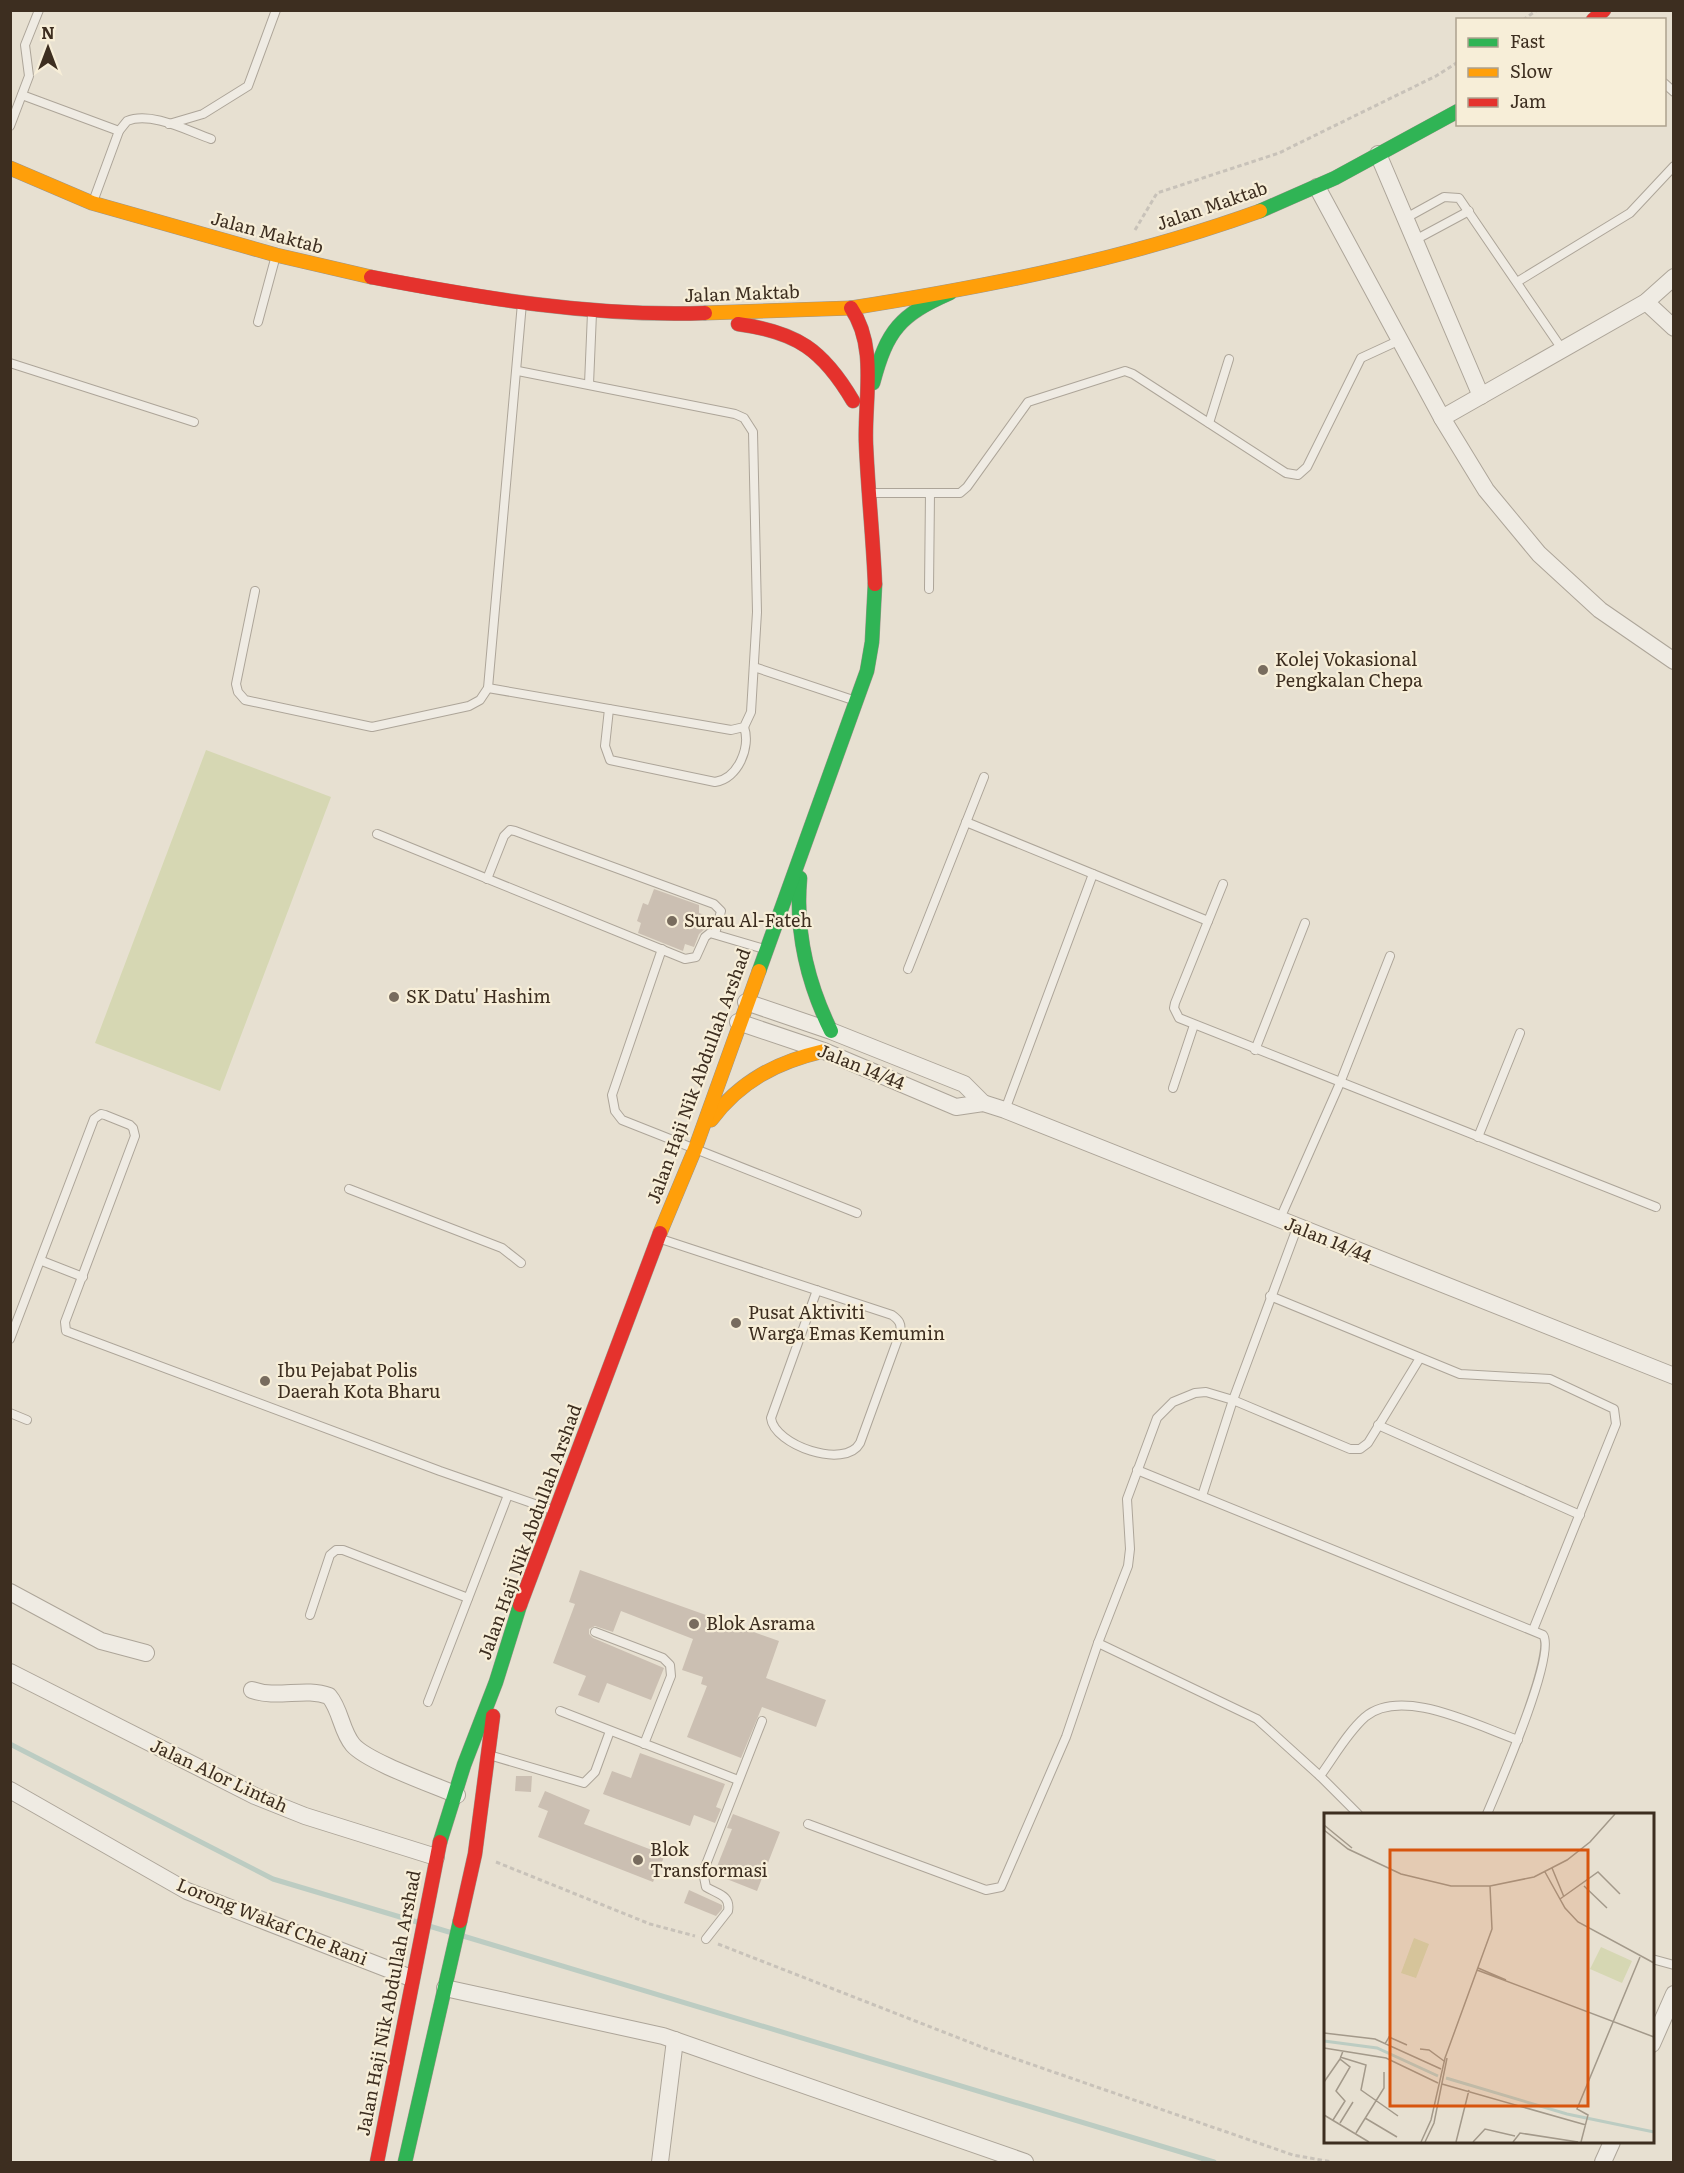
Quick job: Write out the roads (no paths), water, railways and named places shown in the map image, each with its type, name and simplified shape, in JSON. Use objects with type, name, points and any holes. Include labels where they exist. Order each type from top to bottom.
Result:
[{"type":"main road","name":"Jalan Maktab","points":[[10,168],[92,203],[276,255],[399,283],[522,303],[643,315],[851,309],[950,293],[1077,266],[1221,225],[1317,187],[1456,112]]},
{"type":"main road","points":[[869,398],[880,352],[890,332],[902,317],[918,306],[950,293]]},
{"type":"main road","points":[[845,324],[851,309]]},
{"type":"main road","name":"Jalan Haji Nik Abdullah Arshad","points":[[376,2163],[435,1864],[464,1765],[496,1682],[519,1608],[555,1511],[694,1149],[738,1022],[867,671],[875,626],[876,573],[866,436],[869,398],[860,321],[851,309]]},
{"type":"main road","points":[[643,315],[765,327],[789,334],[825,357],[838,374],[853,401]]},
{"type":"main road","name":"Jalan Haji Nik Abdullah Arshad","points":[[849,368],[853,401],[866,436]]},
{"type":"main road","points":[[812,823],[798,886],[798,929],[806,971],[831,1031]]},
{"type":"main road","points":[[694,1149],[716,1112],[746,1083],[783,1062],[824,1052]]},
{"type":"main road","name":"Jalan Haji Nik Abdullah Arshad","points":[[405,2163],[475,1854],[489,1755],[496,1682]]},
{"type":"street","points":[[1378,154],[1481,396]]},
{"type":"street","points":[[1317,187],[1442,418],[1486,490],[1539,555],[1600,610],[1674,661]]},
{"type":"street","points":[[1442,418],[1646,302],[1674,277]]},
{"type":"street","points":[[1646,302],[1674,327]]},
{"type":"street","name":"Jalan 14/44","points":[[746,1002],[831,1031],[964,1084],[983,1103]]},
{"type":"street","name":"Jalan 14/44","points":[[738,1022],[824,1052],[956,1107],[983,1103],[1005,1110],[1279,1221],[1674,1376]]},
{"type":"street","points":[[10,1592],[101,1641],[146,1653]]},
{"type":"street","name":"Jalan Alor Lintah","points":[[10,1672],[255,1796],[435,1864]]},
{"type":"street","points":[[252,1690],[261,1693],[329,1695],[338,1709],[349,1739],[362,1753],[457,1795]]},
{"type":"street","name":"Lorong Wakaf Che Rani","points":[[10,1790],[187,1891],[411,1978]]},
{"type":"street","points":[[445,1988],[675,2040],[1025,2163]]},
{"type":"street","points":[[1654,2042],[1674,1994]]},
{"type":"street","points":[[660,2163],[675,2040]]},
{"type":"street","points":[[1603,2163],[1612,2143]]},
{"type":"lane","points":[[10,126],[29,72],[25,45],[39,10]]},
{"type":"lane","points":[[169,124],[203,114],[248,86],[276,10]]},
{"type":"lane","points":[[22,95],[120,131]]},
{"type":"lane","points":[[92,203],[122,125],[135,118],[169,124],[211,139]]},
{"type":"lane","points":[[1517,282],[1630,213],[1674,166]]},
{"type":"lane","points":[[1406,218],[1449,195],[1459,198],[1562,350]]},
{"type":"lane","points":[[1414,240],[1469,211]]},
{"type":"lane","points":[[258,322],[276,255]]},
{"type":"lane","points":[[255,591],[236,684],[238,692],[245,700],[372,727],[469,706],[480,700],[488,688],[518,371],[522,303]]},
{"type":"lane","points":[[589,384],[592,311]]},
{"type":"lane","points":[[870,493],[964,491],[1028,402],[1121,372],[1133,374],[1286,473],[1298,475],[1307,467],[1361,358],[1400,340]]},
{"type":"lane","points":[[1209,423],[1229,359]]},
{"type":"lane","points":[[10,363],[194,422]]},
{"type":"lane","points":[[518,371],[735,414],[750,423],[753,432],[756,601],[754,667],[751,712],[744,727],[747,742],[737,768],[724,781],[715,782],[610,760],[605,746],[609,709]]},
{"type":"lane","points":[[929,589],[930,493]]},
{"type":"lane","points":[[754,667],[857,701]]},
{"type":"lane","points":[[488,688],[731,730],[744,727]]},
{"type":"lane","points":[[908,969],[984,777]]},
{"type":"lane","points":[[966,822],[1208,921]]},
{"type":"lane","points":[[487,879],[504,836],[510,830],[515,831],[714,904],[721,911],[715,934]]},
{"type":"lane","points":[[378,834],[690,959],[700,952],[707,935],[715,934],[765,949]]},
{"type":"lane","points":[[1005,1110],[1093,874]]},
{"type":"lane","points":[[1223,884],[1174,1008],[1179,1018],[1656,1207]]},
{"type":"lane","points":[[1255,1050],[1305,923]]},
{"type":"lane","points":[[662,949],[612,1095],[612,1104],[622,1120],[857,1213]]},
{"type":"lane","points":[[1279,1221],[1340,1083],[1390,956]]},
{"type":"lane","points":[[1173,1088],[1194,1025]]},
{"type":"lane","points":[[1479,1137],[1520,1033]]},
{"type":"lane","points":[[10,1339],[42,1261],[94,1119],[100,1114],[105,1115],[130,1125],[134,1128],[135,1136],[65,1322],[64,1327],[70,1333],[555,1511]]},
{"type":"lane","points":[[349,1189],[502,1248],[521,1263]]},
{"type":"lane","points":[[1202,1496],[1233,1400],[1297,1228]]},
{"type":"lane","points":[[658,1238],[817,1290],[892,1315],[897,1318],[901,1328],[858,1447],[834,1456],[784,1439],[773,1427],[771,1418],[817,1290]]},
{"type":"lane","points":[[42,1261],[82,1277]]},
{"type":"lane","points":[[1270,1296],[1464,1375],[1555,1381],[1614,1410],[1616,1424],[1533,1630]]},
{"type":"lane","points":[[807,1824],[986,1890],[996,1890],[1004,1883],[1066,1737],[1098,1643],[1128,1566],[1130,1549],[1126,1506],[1157,1418],[1173,1402],[1195,1393],[1206,1392],[1233,1400],[1355,1449],[1364,1446],[1420,1358]]},
{"type":"lane","points":[[10,1413],[27,1420]]},
{"type":"lane","points":[[1378,1425],[1580,1515]]},
{"type":"lane","points":[[1137,1470],[1533,1630],[1546,1639],[1547,1649],[1518,1740],[1488,1813]]},
{"type":"lane","points":[[428,1702],[508,1495]]},
{"type":"lane","points":[[310,1615],[330,1555],[336,1550],[343,1550],[468,1598]]},
{"type":"lane","points":[[595,1632],[663,1658],[670,1665],[671,1676],[644,1744]]},
{"type":"lane","points":[[1098,1643],[1257,1719],[1320,1776],[1356,1813]]},
{"type":"lane","points":[[1320,1776],[1365,1717],[1386,1706],[1398,1704],[1421,1706],[1518,1740]]},
{"type":"lane","points":[[560,1711],[738,1780]]},
{"type":"lane","points":[[706,1939],[728,1911],[729,1906],[725,1896],[706,1887],[703,1872],[762,1721]]},
{"type":"lane","points":[[489,1755],[584,1783],[595,1772],[610,1731]]},
{"type":"lane","points":[[1654,1959],[1674,1965]]},
{"type":"waterway","points":[[10,1744],[273,1879],[417,1922]]},
{"type":"waterway","points":[[429,1926],[449,1932]]},
{"type":"waterway","points":[[463,1936],[1214,2162]]},
{"type":"place","name":"Kolej Vokasional Pengkalan Chepa","points":[[1263,670]]},
{"type":"place","name":"Surau Al-Fateh","points":[[672,921]]},
{"type":"place","name":"SK Datu' Hashim","points":[[394,997]]},
{"type":"place","name":"Pusat Aktiviti Warga Emas Kemumin","points":[[736,1323]]},
{"type":"place","name":"Ibu Pejabat Polis Daerah Kota Bharu","points":[[265,1381]]},
{"type":"place","name":"Blok Asrama","points":[[694,1624]]},
{"type":"place","name":"Blok Transformasi","points":[[638,1860]]}]
